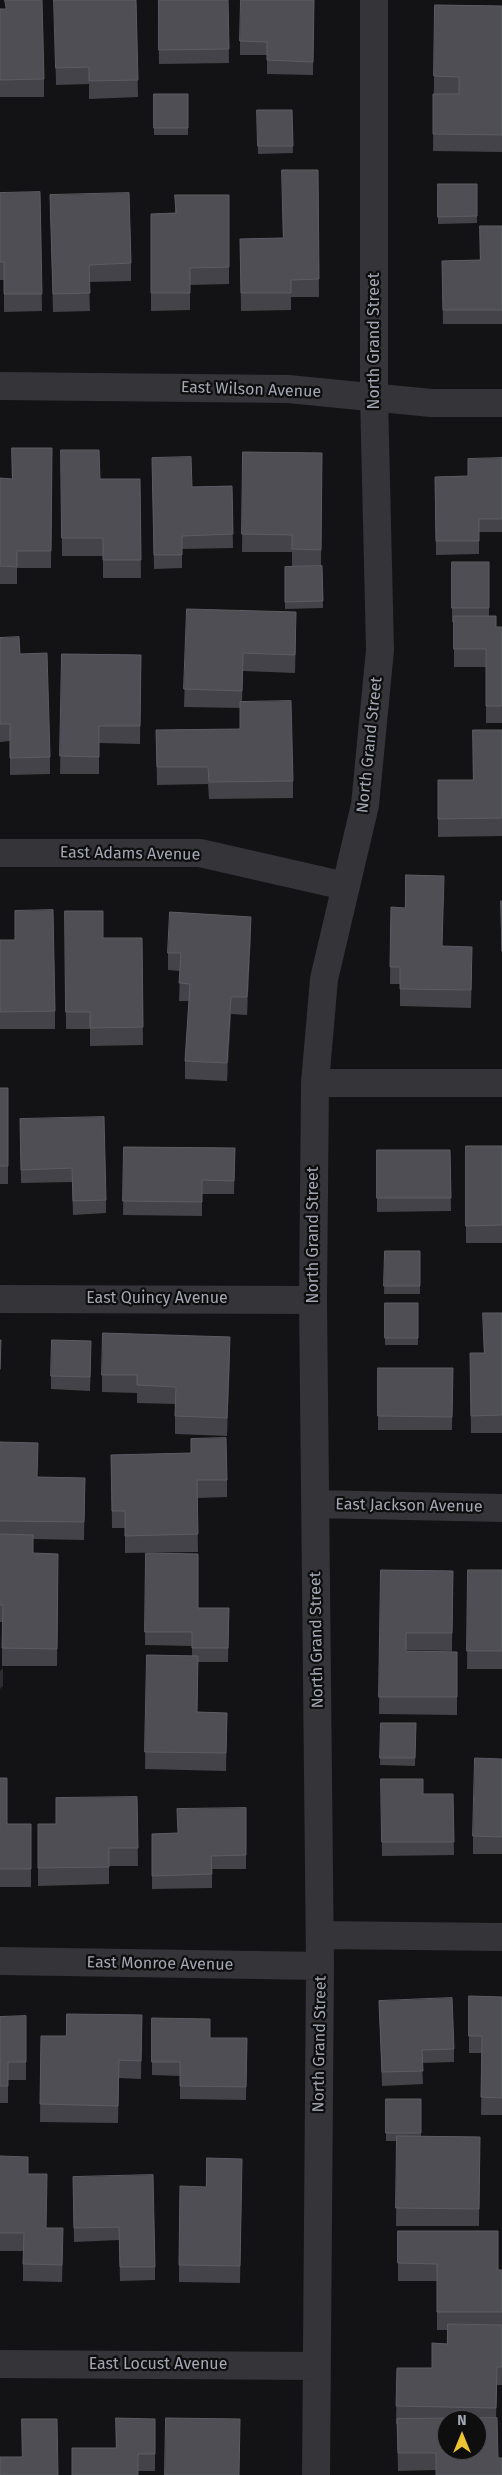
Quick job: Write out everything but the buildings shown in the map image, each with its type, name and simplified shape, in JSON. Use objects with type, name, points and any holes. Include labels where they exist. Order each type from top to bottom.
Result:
[{"type":"street","name":"North Grand Street","points":[[316,2475],[320,1935],[313,1300],[315,1083],[324,979],[366,805],[380,650],[374,396],[374,0]]},
{"type":"street","name":"East Wilson Avenue","points":[[0,386],[288,389],[431,403],[502,402]]},
{"type":"street","name":"East Adams Avenue","points":[[0,853],[200,853],[345,886]]},
{"type":"street","points":[[315,1083],[502,1083]]},
{"type":"street","name":"East Quincy Avenue","points":[[0,1299],[313,1300]]},
{"type":"street","name":"East Jackson Avenue","points":[[315,1504],[502,1508]]},
{"type":"street","points":[[320,1935],[502,1937]]},
{"type":"street","name":"East Monroe Avenue","points":[[0,1961],[320,1966]]},
{"type":"street","name":"East Locust Avenue","points":[[0,2364],[316,2366]]}]
